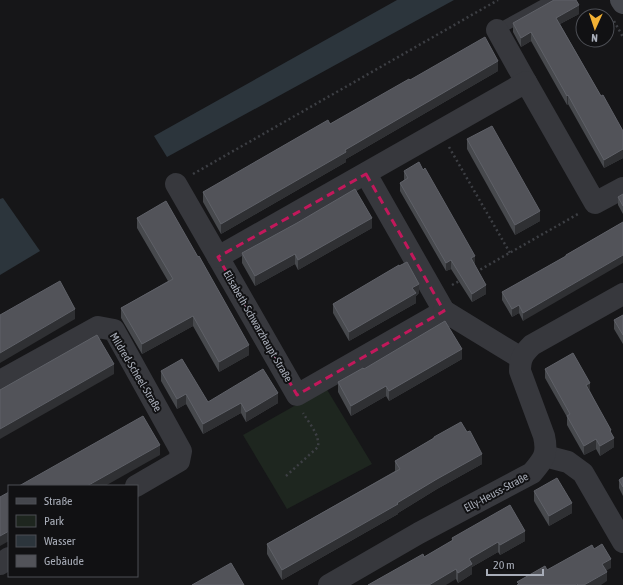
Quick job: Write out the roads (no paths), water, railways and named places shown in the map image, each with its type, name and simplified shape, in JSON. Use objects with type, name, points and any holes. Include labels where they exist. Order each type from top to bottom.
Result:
[{"type":"street","points":[[497,30],[596,203],[623,188]]},
{"type":"street","name":"Elisabeth-Schwarzhaupt-Straße","points":[[440,303],[297,395],[218,257],[526,82]]},
{"type":"street","points":[[366,174],[440,303],[521,358]]},
{"type":"street","points":[[176,184],[218,257]]},
{"type":"street","points":[[623,294],[532,345],[521,358],[520,364],[520,371],[544,436],[546,446],[545,456],[568,462],[583,473],[623,542]]},
{"type":"street","name":"Mildred-Scheel-Straße","points":[[0,381],[98,326],[114,330],[181,451],[179,462],[138,485]]},
{"type":"street","name":"Elly-Heuss-Straße","points":[[329,585],[419,533],[532,473],[545,456]]},
{"type":"lane","points":[[497,30],[552,0]]},
{"type":"water","points":[[397,0],[454,0],[167,157],[154,136]]},
{"type":"water","points":[[3,198],[40,251],[0,275],[0,199]]}]
